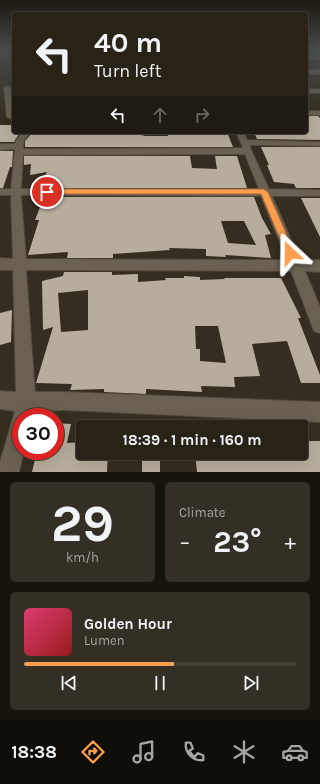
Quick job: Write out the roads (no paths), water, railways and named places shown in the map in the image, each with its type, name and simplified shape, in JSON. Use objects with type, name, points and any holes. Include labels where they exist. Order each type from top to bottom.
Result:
[{"type":"street","points":[[7,88],[12,117]]},
{"type":"street","points":[[308,91],[320,91]]},
{"type":"street","points":[[308,113],[320,113]]},
{"type":"street","points":[[24,408],[20,265],[16,192],[20,140],[25,134]]},
{"type":"street","points":[[244,142],[320,325]]},
{"type":"street","points":[[0,147],[19,149],[244,142],[320,144]]},
{"type":"street","points":[[0,192],[320,193]]},
{"type":"street","points":[[0,264],[320,266]]},
{"type":"street","points":[[0,400],[19,408]]},
{"type":"street","points":[[33,408],[64,401],[320,412]]},
{"type":"street","points":[[8,472],[12,457]]}]
